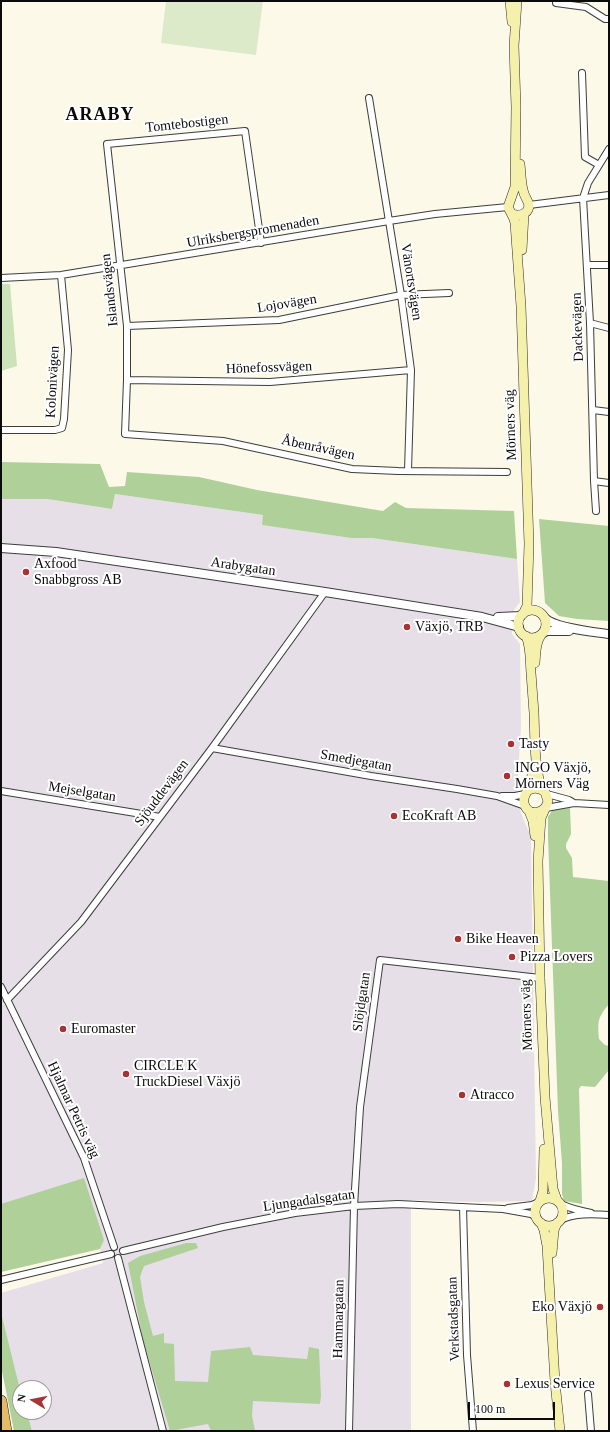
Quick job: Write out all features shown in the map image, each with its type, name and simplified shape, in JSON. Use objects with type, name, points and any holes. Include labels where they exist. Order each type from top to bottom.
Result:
[{"type":"highway","points":[[1,1401],[6,1431]]},
{"type":"main road","points":[[510,1],[522,187],[528,209],[524,214],[518,216],[510,210],[509,202],[512,198],[515,187],[516,107]]},
{"type":"main road","points":[[514,46],[517,1]]},
{"type":"main road","points":[[512,198],[518,195],[527,201]]},
{"type":"main road","name":"Mörners väg","points":[[510,210],[515,223],[521,306],[529,544],[528,602],[527,609],[522,615]]},
{"type":"main road","name":"Mörners väg","points":[[521,306],[524,214]]},
{"type":"main road","name":"Mörners väg","points":[[529,544],[535,604],[541,615]]},
{"type":"main road","points":[[535,746],[531,780],[524,800],[527,808],[536,813],[545,808],[548,801],[538,775],[535,746],[534,705],[536,645],[537,640],[542,634],[546,626],[541,615],[532,610],[522,615],[519,622],[521,632],[532,638],[542,634]]},
{"type":"main road","points":[[526,636],[529,646],[534,705]]},
{"type":"main road","points":[[526,793],[535,788],[544,792]]},
{"type":"main road","name":"Mörners väg","points":[[527,808],[534,826],[538,861]]},
{"type":"main road","name":"Mörners väg","points":[[545,808],[541,818],[538,861],[540,978],[545,1096],[553,1189],[557,1201]]},
{"type":"main road","name":"Mörners väg","points":[[539,1201],[543,1191],[544,1179],[545,1096]]},
{"type":"main road","points":[[551,1305],[553,1237],[563,1212],[562,1207],[557,1201],[548,1198],[539,1201],[535,1212],[544,1230],[547,1246],[555,1382],[560,1431]]},
{"type":"main road","points":[[538,1220],[549,1226],[558,1222]]},
{"type":"street","points":[[556,1],[556,3],[586,6],[605,19],[609,20]]},
{"type":"street","points":[[582,73],[585,158],[598,165]]},
{"type":"street","name":"Vänortsvägen","points":[[369,98],[401,295],[411,370],[408,471]]},
{"type":"street","name":"Tomtebostigen","points":[[107,144],[245,131],[261,243]]},
{"type":"street","name":"Islandsvägen","points":[[107,144],[127,326],[125,434]]},
{"type":"street","name":"Dackevägen","points":[[596,511],[590,322],[583,198],[588,183],[609,149]]},
{"type":"street","points":[[527,201],[609,195]]},
{"type":"street","name":"Ulriksbergspromenaden","points":[[1,278],[61,275],[435,214],[510,210]]},
{"type":"street","points":[[587,265],[609,265]]},
{"type":"street","name":"Kolonivägen","points":[[1,430],[55,430],[62,428],[64,420],[68,350],[61,275]]},
{"type":"street","name":"Lojovägen","points":[[127,326],[279,320],[401,295],[449,293]]},
{"type":"street","points":[[590,322],[609,328]]},
{"type":"street","name":"Hönefossvägen","points":[[127,380],[270,382],[411,370]]},
{"type":"street","points":[[593,410],[609,412]]},
{"type":"street","name":"Åbenråvägen","points":[[125,434],[224,441],[352,469],[507,472]]},
{"type":"street","points":[[594,481],[609,483]]},
{"type":"street","name":"Arabygatan","points":[[1,548],[56,552],[326,592],[482,617],[519,627]]},
{"type":"street","name":"Sjöuddevägen","points":[[7,1000],[81,922],[212,748],[326,592]]},
{"type":"street","name":"Arabygatan","points":[[482,617],[511,618],[522,615]]},
{"type":"street","points":[[541,615],[554,624],[609,634]]},
{"type":"street","points":[[542,634],[552,630],[586,631]]},
{"type":"street","name":"Smedjegatan","points":[[212,748],[497,796],[515,796],[526,793]]},
{"type":"street","name":"Mejselgatan","points":[[1,791],[160,817]]},
{"type":"street","points":[[544,792],[574,803]]},
{"type":"street","name":"Smedjegatan","points":[[497,796],[527,808]]},
{"type":"street","points":[[545,808],[574,803],[609,805]]},
{"type":"street","name":"Slöjdgatan","points":[[354,1206],[360,1106],[380,960],[540,978]]},
{"type":"street","name":"Hjalmar Petris väg","points":[[1,987],[84,1158],[114,1247]]},
{"type":"street","name":"Ljungadalsgatan","points":[[503,1209],[532,1205],[539,1201]]},
{"type":"street","points":[[557,1201],[570,1209],[609,1215]]},
{"type":"street","name":"Ljungadalsgatan","points":[[123,1251],[223,1227],[295,1213],[354,1206],[398,1204],[503,1209],[531,1214],[538,1220]]},
{"type":"street","name":"Hammargatan","points":[[349,1431],[354,1206]]},
{"type":"street","name":"Verkstadsgatan","points":[[463,1207],[467,1355],[473,1431]]},
{"type":"street","points":[[558,1222],[564,1218],[598,1214]]},
{"type":"street","points":[[110,1254],[114,1247],[120,1247],[123,1251],[121,1256],[118,1258]]},
{"type":"street","points":[[110,1254],[113,1258],[118,1258]]},
{"type":"street","points":[[1,1280],[110,1254]]},
{"type":"street","points":[[118,1258],[163,1431]]},
{"type":"street","points":[[588,1394],[591,1431]]},
{"type":"shaded area","points":[[115,494],[263,515],[263,525],[351,538],[372,538],[517,559],[520,602],[514,610],[512,634],[520,644],[521,727],[517,790],[521,813],[531,837],[536,1178],[532,1201],[480,1202],[411,1200],[411,1431],[32,1431],[29,1420],[52,1420],[52,1380],[18,1380],[2,1316],[1,1293],[103,1263],[100,1249],[104,1240],[1,1204],[1,499],[47,499],[112,509]]},
{"type":"green space","points":[[166,1],[263,1],[256,55],[161,43]]},
{"type":"green space","points":[[1,284],[10,284],[17,366],[1,371]]},
{"type":"green space","points":[[1,462],[100,464],[109,487],[125,486],[127,472],[199,477],[257,490],[383,511],[395,502],[406,508],[514,511],[517,559],[372,538],[351,538],[262,525],[263,515],[115,494],[112,509],[47,499],[1,499]]},
{"type":"green space","points":[[539,519],[609,526],[609,621],[559,616],[545,603]]},
{"type":"green space","points":[[570,808],[571,834],[566,844],[566,848],[572,858],[573,877],[609,881],[609,1004],[600,1017],[598,1028],[599,1039],[605,1045],[609,1046],[609,1070],[595,1087],[581,1086],[579,1089],[582,1204],[564,1201],[562,1194],[562,1163],[558,1111],[548,837],[548,817],[553,809]]},
{"type":"green space","points":[[84,1178],[104,1240],[100,1249],[1,1272],[1,1204]]},
{"type":"green space","points":[[186,1243],[196,1243],[198,1248],[144,1266],[140,1277],[144,1302],[153,1336],[164,1333],[164,1343],[174,1344],[175,1381],[208,1382],[211,1351],[250,1347],[253,1355],[307,1359],[309,1347],[319,1349],[320,1404],[253,1401],[252,1415],[255,1431],[211,1431],[208,1424],[170,1431],[143,1340],[128,1263],[140,1256]]},
{"type":"green space","points":[[2,1316],[18,1380],[12,1380],[12,1420],[29,1420],[32,1431],[14,1431],[1,1366]]},
{"type":"place","name":"Axfood Snabbgross AB","points":[[26,572]]},
{"type":"place","name":"Växjö, TRB","points":[[407,627]]},
{"type":"place","name":"Tasty","points":[[511,744]]},
{"type":"place","name":"INGO Växjö, Mörners Väg","points":[[507,776]]},
{"type":"place","name":"EcoKraft AB","points":[[394,816]]},
{"type":"place","name":"Bike Heaven","points":[[458,939]]},
{"type":"place","name":"Pizza Lovers","points":[[512,957]]},
{"type":"place","name":"Euromaster","points":[[63,1029]]},
{"type":"place","name":"CIRCLE K TruckDiesel Växjö","points":[[126,1074]]},
{"type":"place","name":"Atracco","points":[[462,1095]]},
{"type":"place","name":"Eko Växjö","points":[[600,1307]]},
{"type":"place","name":"Lexus Service","points":[[507,1384]]},
{"type":"district","name":"ARABY","points":[[100,115]]}]
